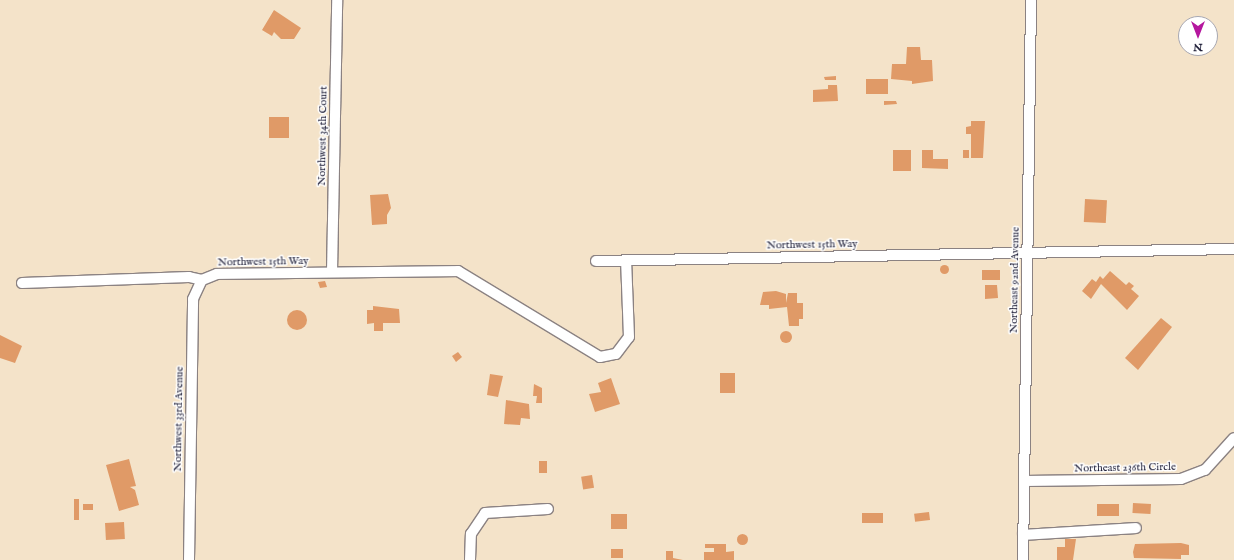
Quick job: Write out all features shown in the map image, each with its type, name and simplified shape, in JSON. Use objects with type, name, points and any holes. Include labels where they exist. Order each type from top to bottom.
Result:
[{"type":"street","name":"Northwest 34th Court","points":[[332,272],[337,0]]},
{"type":"street","name":"Northeast 92nd Avenue","points":[[1023,560],[1031,0]]},
{"type":"street","name":"Northwest 15th Way","points":[[596,261],[1234,249]]},
{"type":"street","name":"Northwest 15th Way","points":[[22,283],[189,277],[202,280],[217,274],[458,271],[600,357],[616,354],[629,337],[626,260]]},
{"type":"street","name":"Northwest 33rd Avenue","points":[[189,560],[193,299],[202,280]]},
{"type":"street","name":"Northeast 236th Circle","points":[[1024,482],[1181,480],[1205,470],[1234,438]]},
{"type":"street","points":[[470,560],[471,534],[485,513],[548,509]]},
{"type":"street","points":[[1024,535],[1136,528]]},
{"type":"building","points":[[274,10],[301,28],[294,39],[281,39],[274,32],[272,36],[262,30]]},
{"type":"building","points":[[907,47],[920,47],[921,60],[932,60],[933,81],[912,84],[912,81],[891,79],[892,64],[906,64]]},
{"type":"building","points":[[836,76],[836,80],[825,80],[824,77]]},
{"type":"building","points":[[866,79],[888,79],[888,94],[866,94]]},
{"type":"building","points":[[828,85],[837,85],[838,101],[813,102],[813,90],[828,89]]},
{"type":"building","points":[[884,101],[896,101],[897,104],[884,105]]},
{"type":"building","points":[[269,117],[289,117],[289,138],[269,138]]},
{"type":"building","points":[[971,121],[985,121],[983,158],[971,158],[971,134],[966,134],[966,127],[971,126]]},
{"type":"building","points":[[893,150],[911,150],[911,171],[893,171]]},
{"type":"building","points":[[922,150],[933,150],[933,159],[948,159],[948,169],[922,168]]},
{"type":"building","points":[[963,150],[969,150],[969,158],[963,158]]},
{"type":"building","points":[[388,194],[391,208],[387,215],[387,224],[372,225],[370,195]]},
{"type":"building","points":[[1085,199],[1107,200],[1106,223],[1084,222]]},
{"type":"building","points":[[944,264],[949,269],[944,274],[939,269]]},
{"type":"building","points":[[982,270],[1000,270],[1000,280],[982,280]]},
{"type":"building","points":[[1110,271],[1126,285],[1129,282],[1134,286],[1131,289],[1139,296],[1127,310],[1101,284],[1091,299],[1082,291],[1092,279],[1096,282],[1100,276],[1103,279]]},
{"type":"building","points":[[325,281],[327,287],[320,288],[318,282]]},
{"type":"building","points":[[985,285],[997,285],[998,298],[985,299]]},
{"type":"building","points":[[776,291],[786,294],[786,303],[788,293],[797,293],[797,303],[803,303],[803,319],[799,319],[799,326],[789,326],[787,307],[769,309],[769,305],[760,305],[763,292]]},
{"type":"building","points":[[373,306],[399,309],[400,323],[383,323],[383,331],[374,331],[374,323],[367,324],[367,310],[373,310]]},
{"type":"building","points":[[297,310],[304,313],[307,320],[304,327],[297,330],[290,327],[287,320],[290,313]]},
{"type":"building","points":[[1161,318],[1172,327],[1138,370],[1125,358]]},
{"type":"building","points":[[784,331],[788,331],[792,337],[788,343],[784,343],[780,339],[780,335]]},
{"type":"building","points":[[0,335],[22,346],[15,363],[0,358]]},
{"type":"building","points":[[458,352],[462,357],[456,362],[452,356]]},
{"type":"building","points":[[720,373],[735,373],[735,393],[720,393]]},
{"type":"building","points":[[490,374],[503,376],[498,397],[487,395]]},
{"type":"building","points":[[611,378],[620,404],[595,412],[589,394],[601,392],[598,383]]},
{"type":"building","points":[[534,384],[542,388],[542,403],[536,403],[537,396],[533,396]]},
{"type":"building","points":[[506,400],[529,404],[530,419],[521,418],[520,425],[504,424]]},
{"type":"building","points":[[129,459],[136,486],[130,487],[135,490],[139,505],[119,511],[106,465]]},
{"type":"building","points":[[539,461],[547,461],[547,473],[539,473]]},
{"type":"building","points":[[592,475],[594,488],[583,490],[581,477]]},
{"type":"building","points":[[74,499],[79,499],[79,520],[74,520]]},
{"type":"building","points":[[1133,503],[1151,504],[1150,514],[1132,513]]},
{"type":"building","points":[[83,504],[93,504],[93,510],[83,510]]},
{"type":"building","points":[[1097,504],[1119,504],[1119,516],[1097,516]]},
{"type":"building","points":[[929,512],[930,520],[915,522],[914,514]]},
{"type":"building","points":[[862,513],[883,513],[883,523],[862,523]]},
{"type":"building","points":[[611,514],[627,514],[627,529],[611,529]]},
{"type":"building","points":[[124,522],[125,539],[106,540],[105,523]]},
{"type":"building","points":[[742,533],[746,535],[748,539],[746,543],[742,545],[738,543],[736,539],[738,535]]},
{"type":"building","points":[[1065,539],[1076,539],[1073,560],[1057,560],[1057,547],[1065,547]]},
{"type":"building","points":[[1181,543],[1189,545],[1189,555],[1181,555],[1181,559],[1134,558],[1133,552],[1135,544]]},
{"type":"building","points":[[705,544],[726,544],[726,552],[734,551],[734,560],[704,560],[704,552],[714,552],[714,548],[705,548]]},
{"type":"building","points":[[611,549],[623,549],[623,558],[611,558]]},
{"type":"building","points":[[666,551],[673,551],[673,558],[683,560],[666,560]]}]
